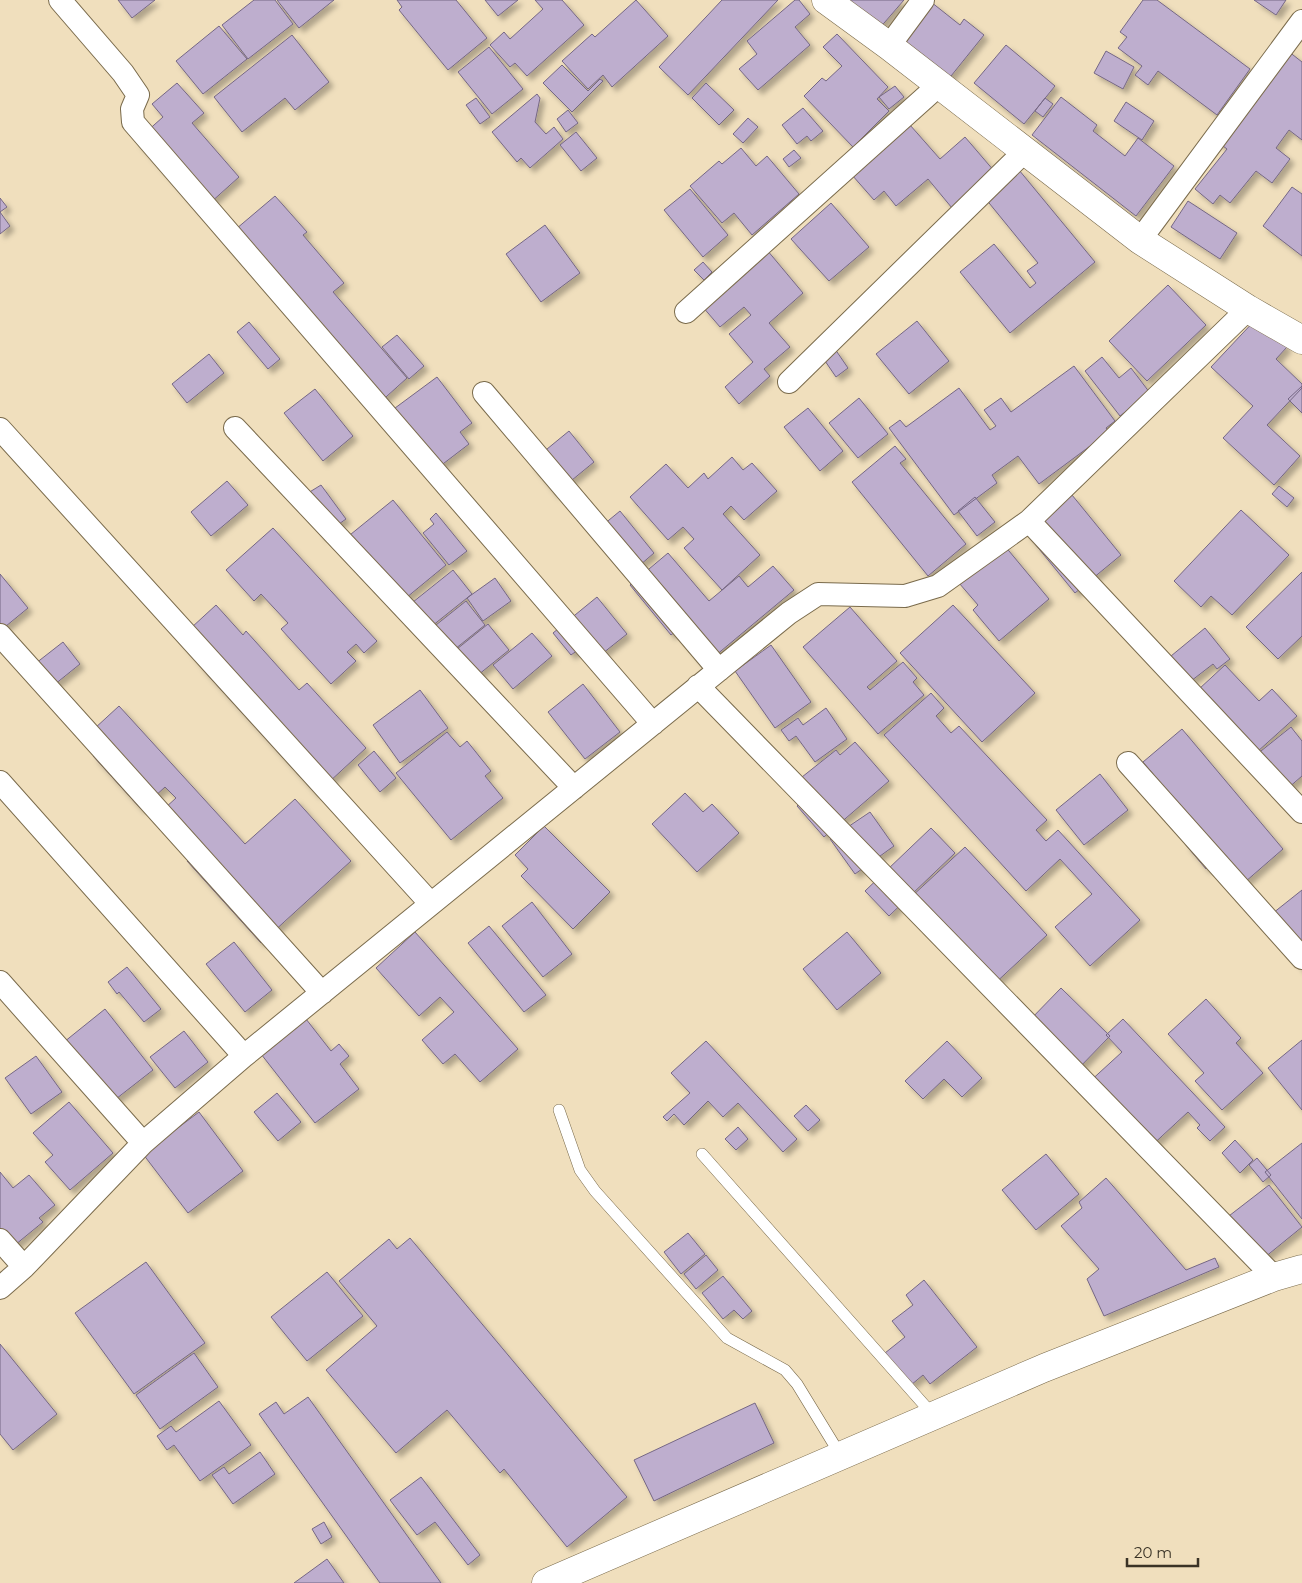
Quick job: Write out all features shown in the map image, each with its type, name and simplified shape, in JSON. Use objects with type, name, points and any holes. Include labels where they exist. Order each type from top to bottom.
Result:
[{"type":"street","points":[[60,0],[138,94],[132,109],[134,122],[652,724]]},
{"type":"street","points":[[826,0],[889,46],[1140,240],[1248,309],[1299,332]]},
{"type":"street","points":[[889,46],[923,0]]},
{"type":"street","points":[[1140,240],[1302,21]]},
{"type":"street","points":[[686,312],[939,85]]},
{"type":"street","points":[[789,382],[1025,151]]},
{"type":"street","points":[[0,1288],[24,1268],[143,1143],[244,1056],[790,613],[818,594],[905,596],[938,586],[1029,521],[1248,309]]},
{"type":"street","points":[[484,394],[719,670]]},
{"type":"street","points":[[234,428],[574,788]]},
{"type":"street","points":[[0,429],[431,904]]},
{"type":"street","points":[[1029,521],[1302,812]]},
{"type":"street","points":[[0,635],[322,993]]},
{"type":"street","points":[[698,686],[1274,1276]]},
{"type":"street","points":[[1128,762],[1302,958]]},
{"type":"street","points":[[0,782],[244,1056]]},
{"type":"street","points":[[0,982],[143,1143]]},
{"type":"street","points":[[0,1240],[24,1268]]},
{"type":"street","points":[[546,1583],[1044,1368],[1274,1276],[1302,1269]]},
{"type":"lane","points":[[560,1110],[580,1170],[595,1191],[727,1338],[785,1370],[797,1384],[841,1456]]},
{"type":"lane","points":[[702,1154],[934,1416]]},
{"type":"building","points":[[118,0],[155,0],[132,18]]},
{"type":"building","points":[[254,0],[275,0],[293,24],[248,59],[222,25]]},
{"type":"building","points":[[277,0],[334,0],[299,28]]},
{"type":"building","points":[[397,0],[456,0],[487,38],[448,70],[399,10],[402,7]]},
{"type":"building","points":[[485,0],[518,0],[498,16]]},
{"type":"building","points":[[535,0],[562,0],[584,25],[527,76],[515,63],[510,67],[490,45],[504,32],[510,39],[543,9]]},
{"type":"building","points":[[636,0],[668,36],[612,87],[603,75],[588,89],[562,61],[592,34],[595,37]]},
{"type":"building","points":[[722,0],[778,0],[688,95],[659,67]]},
{"type":"building","points":[[795,0],[799,0],[810,14],[795,27],[810,45],[758,90],[739,69],[757,54],[747,41]]},
{"type":"building","points":[[846,0],[904,0],[878,30]]},
{"type":"building","points":[[1143,0],[1157,0],[1250,69],[1217,115],[1158,71],[1148,85],[1135,75],[1142,66],[1118,48],[1127,37],[1120,32]]},
{"type":"building","points":[[1254,0],[1286,0],[1276,15]]},
{"type":"building","points":[[931,2],[960,25],[964,19],[984,35],[947,81],[899,43]]},
{"type":"building","points":[[219,26],[247,59],[203,94],[176,61]]},
{"type":"building","points":[[837,34],[888,87],[877,99],[889,111],[853,147],[804,96],[822,78],[826,81],[842,66],[823,47]]},
{"type":"building","points":[[292,35],[329,82],[295,110],[285,98],[242,132],[214,97]]},
{"type":"building","points":[[1006,45],[1055,86],[1024,124],[974,83]]},
{"type":"building","points":[[489,47],[523,89],[492,114],[458,72]]},
{"type":"building","points":[[1106,51],[1134,67],[1123,89],[1094,73]]},
{"type":"building","points":[[1288,51],[1302,62],[1302,140],[1289,130],[1276,148],[1290,159],[1272,183],[1256,171],[1230,203],[1220,195],[1213,204],[1195,189],[1227,149],[1215,140]]},
{"type":"building","points":[[562,65],[588,91],[600,79],[603,81],[572,112],[543,83]]},
{"type":"building","points":[[177,83],[204,113],[192,123],[239,177],[200,212],[136,141],[163,117],[152,104]]},
{"type":"building","points":[[706,83],[734,110],[719,125],[692,98]]},
{"type":"building","points":[[895,86],[904,97],[889,109],[879,97]]},
{"type":"building","points":[[537,94],[540,98],[535,122],[546,134],[554,127],[563,139],[530,168],[521,158],[517,162],[492,132]]},
{"type":"building","points":[[1061,97],[1097,125],[1093,131],[1125,156],[1138,138],[1174,166],[1136,216],[1032,135]]},
{"type":"building","points":[[476,98],[490,117],[480,124],[466,105]]},
{"type":"building","points":[[1045,98],[1053,104],[1043,117],[1035,111]]},
{"type":"building","points":[[1126,102],[1154,121],[1142,140],[1114,121]]},
{"type":"building","points":[[803,108],[823,131],[811,141],[807,136],[797,144],[782,125]]},
{"type":"building","points":[[568,110],[578,123],[566,132],[557,119]]},
{"type":"building","points":[[748,118],[758,127],[743,143],[733,134]]},
{"type":"building","points":[[910,125],[940,159],[965,137],[995,172],[952,208],[928,179],[896,206],[884,191],[874,200],[852,175]]},
{"type":"building","points":[[576,132],[597,158],[581,171],[560,145]]},
{"type":"building","points":[[741,148],[756,166],[767,156],[799,194],[752,235],[734,213],[722,223],[690,186],[719,161],[722,164]]},
{"type":"building","points":[[794,150],[801,158],[789,167],[783,159]]},
{"type":"building","points":[[1019,170],[1095,262],[1010,333],[960,272],[994,244],[1030,288],[1036,283],[1027,271],[1038,263],[985,198]]},
{"type":"building","points":[[1292,187],[1302,194],[1302,256],[1263,226]]},
{"type":"building","points":[[690,189],[728,235],[703,257],[664,210]]},
{"type":"building","points":[[275,196],[307,232],[303,235],[344,283],[333,292],[407,378],[376,406],[223,240]]},
{"type":"building","points":[[0,198],[7,207],[0,212]]},
{"type":"building","points":[[1188,201],[1237,233],[1220,259],[1171,227]]},
{"type":"building","points":[[831,203],[869,247],[829,281],[791,239]]},
{"type":"building","points":[[0,212],[10,226],[0,234]]},
{"type":"building","points":[[545,225],[580,273],[541,302],[506,254]]},
{"type":"building","points":[[767,250],[803,293],[769,323],[790,347],[764,369],[770,376],[739,404],[725,387],[753,362],[729,334],[751,315],[744,307],[720,327],[702,306]]},
{"type":"building","points":[[703,262],[712,272],[704,280],[694,270]]},
{"type":"building","points":[[1168,285],[1206,325],[1147,381],[1109,341]]},
{"type":"building","points":[[1257,318],[1287,347],[1276,359],[1302,384],[1302,388],[1267,425],[1300,456],[1274,485],[1223,438],[1253,406],[1211,367]]},
{"type":"building","points":[[917,321],[949,361],[909,394],[876,354]]},
{"type":"building","points":[[249,322],[280,359],[268,369],[237,332]]},
{"type":"building","points":[[397,335],[424,366],[409,379],[382,347]]},
{"type":"building","points":[[835,349],[848,368],[836,377],[823,358]]},
{"type":"building","points":[[209,354],[224,373],[187,403],[172,384]]},
{"type":"building","points":[[1102,357],[1119,378],[1131,368],[1150,393],[1120,416],[1085,371]]},
{"type":"building","points":[[1074,366],[1115,421],[1106,428],[1109,432],[1039,484],[1018,456],[992,475],[997,483],[954,515],[889,428],[900,420],[906,427],[959,388],[990,430],[996,426],[984,410],[1001,398],[1011,412]]},
{"type":"building","points":[[437,377],[472,423],[460,432],[469,444],[435,470],[391,411]]},
{"type":"building","points":[[1302,386],[1302,413],[1288,399]]},
{"type":"building","points":[[315,389],[353,436],[323,461],[284,413]]},
{"type":"building","points":[[859,398],[888,434],[858,458],[829,423]]},
{"type":"building","points":[[808,408],[843,451],[820,471],[784,427]]},
{"type":"building","points":[[569,431],[594,462],[555,494],[530,463]]},
{"type":"building","points":[[895,446],[906,459],[900,463],[966,544],[928,576],[852,482]]},
{"type":"building","points":[[732,457],[743,470],[752,463],[777,491],[744,520],[731,506],[723,514],[760,555],[722,590],[684,548],[694,539],[683,527],[668,540],[630,497],[666,464],[688,488],[704,473],[708,479]]},
{"type":"building","points":[[227,481],[248,505],[211,536],[191,512]]},
{"type":"building","points":[[321,485],[346,519],[322,536],[308,493]]},
{"type":"building","points":[[1279,486],[1294,498],[1287,507],[1272,494]]},
{"type":"building","points":[[1072,495],[1121,555],[1075,593],[1026,533]]},
{"type":"building","points":[[975,497],[995,522],[977,536],[958,511]]},
{"type":"building","points":[[393,500],[446,565],[395,607],[340,543]]},
{"type":"building","points":[[1241,510],[1289,555],[1232,615],[1211,596],[1201,607],[1174,581]]},
{"type":"building","points":[[620,511],[654,553],[640,565],[592,534]]},
{"type":"building","points":[[436,513],[467,551],[449,565],[423,533],[434,524],[430,519]]},
{"type":"building","points":[[273,528],[377,641],[364,653],[356,644],[347,652],[356,661],[331,684],[281,629],[288,623],[261,594],[254,601],[226,570]]},
{"type":"building","points":[[1004,545],[1049,599],[999,641],[973,610],[978,605],[959,583]]},
{"type":"building","points":[[668,553],[709,601],[739,576],[748,587],[773,566],[794,590],[703,666],[675,632],[671,635],[630,585]]},
{"type":"building","points":[[453,570],[472,594],[427,630],[408,606]]},
{"type":"building","points":[[1302,572],[1302,636],[1278,659],[1246,627]]},
{"type":"building","points":[[0,574],[28,608],[0,631]]},
{"type":"building","points":[[495,578],[511,601],[483,621],[467,598]]},
{"type":"building","points":[[597,597],[627,634],[593,661],[582,647],[571,655],[553,633]]},
{"type":"building","points":[[466,601],[485,625],[450,653],[431,629]]},
{"type":"building","points":[[216,605],[243,635],[246,631],[299,690],[307,683],[366,748],[316,794],[205,672],[179,639]]},
{"type":"building","points":[[953,605],[1035,693],[982,742],[900,653]]},
{"type":"building","points":[[850,607],[897,661],[867,687],[870,690],[903,662],[917,678],[913,682],[924,695],[878,734],[803,647]]},
{"type":"building","points":[[488,624],[509,650],[478,675],[457,649]]},
{"type":"building","points":[[1205,628],[1230,659],[1217,669],[1213,664],[1191,681],[1171,656]]},
{"type":"building","points":[[532,633],[552,656],[513,689],[493,665]]},
{"type":"building","points":[[63,642],[80,664],[49,689],[31,667]]},
{"type":"building","points":[[771,645],[811,702],[775,728],[735,671]]},
{"type":"building","points":[[1225,665],[1259,701],[1272,689],[1297,716],[1257,752],[1199,689]]},
{"type":"building","points":[[583,684],[620,732],[585,759],[548,712]]},
{"type":"building","points":[[420,690],[448,728],[400,763],[373,725]]},
{"type":"building","points":[[931,693],[944,708],[936,716],[951,733],[959,726],[1047,820],[1036,830],[1046,841],[1058,830],[1140,920],[1090,966],[1055,927],[1092,894],[1060,859],[1026,891],[884,735]]},
{"type":"building","points":[[119,706],[245,844],[295,799],[351,861],[261,943],[187,861],[201,848],[165,808],[176,798],[165,787],[141,809],[93,756],[107,743],[94,729]]},
{"type":"building","points":[[826,708],[847,739],[815,762],[796,736],[789,741],[781,730],[798,718],[803,725]]},
{"type":"building","points":[[1291,727],[1302,741],[1302,776],[1280,795],[1251,759]]},
{"type":"building","points":[[1182,729],[1283,849],[1245,882],[1215,861],[1206,869],[1185,844],[1197,834],[1175,800],[1143,762]]},
{"type":"building","points":[[447,732],[460,747],[467,741],[491,771],[485,776],[503,798],[451,840],[396,773]]},
{"type":"building","points":[[855,742],[889,781],[824,837],[797,806],[814,792],[802,777],[836,750],[840,755]]},
{"type":"building","points":[[374,751],[396,778],[380,792],[358,765]]},
{"type":"building","points":[[1100,774],[1128,810],[1084,845],[1056,810]]},
{"type":"building","points":[[685,793],[703,812],[712,804],[739,833],[697,872],[652,824]]},
{"type":"building","points":[[870,812],[894,846],[855,874],[830,839]]},
{"type":"building","points":[[544,826],[610,892],[573,929],[521,876],[528,869],[515,855]]},
{"type":"building","points":[[931,828],[955,853],[889,916],[865,891]]},
{"type":"building","points":[[965,847],[1047,935],[991,987],[910,898]]},
{"type":"building","points":[[1302,890],[1302,970],[1263,921]]},
{"type":"building","points":[[532,902],[572,954],[543,977],[502,926]]},
{"type":"building","points":[[489,926],[546,995],[524,1012],[468,943]]},
{"type":"building","points":[[415,932],[518,1049],[480,1082],[455,1054],[443,1064],[422,1040],[454,1012],[440,997],[419,1016],[376,968]]},
{"type":"building","points":[[847,932],[881,973],[837,1010],[803,969]]},
{"type":"building","points":[[234,942],[272,990],[245,1012],[206,964]]},
{"type":"building","points":[[127,967],[161,1009],[144,1022],[108,982]]},
{"type":"building","points":[[1061,988],[1110,1036],[1076,1071],[1027,1023]]},
{"type":"building","points":[[1206,999],[1241,1038],[1236,1043],[1263,1073],[1222,1110],[1195,1081],[1204,1073],[1168,1034]]},
{"type":"building","points":[[105,1009],[153,1070],[112,1102],[64,1042]]},
{"type":"building","points":[[306,1019],[331,1051],[339,1044],[349,1056],[340,1064],[359,1089],[315,1123],[261,1054]]},
{"type":"building","points":[[1123,1019],[1225,1127],[1210,1141],[1197,1128],[1200,1125],[1188,1112],[1148,1149],[1087,1084],[1122,1052],[1106,1035]]},
{"type":"building","points":[[184,1031],[208,1062],[175,1088],[150,1057]]},
{"type":"building","points":[[1302,1040],[1302,1110],[1268,1068]]},
{"type":"building","points":[[706,1041],[797,1139],[783,1152],[738,1103],[723,1117],[708,1101],[684,1125],[674,1114],[667,1121],[663,1117],[690,1093],[671,1073]]},
{"type":"building","points":[[947,1041],[982,1078],[962,1097],[944,1079],[923,1099],[905,1081]]},
{"type":"building","points":[[36,1056],[62,1092],[31,1114],[5,1078]]},
{"type":"building","points":[[277,1093],[301,1122],[278,1141],[254,1112]]},
{"type":"building","points":[[69,1102],[113,1153],[70,1190],[45,1162],[53,1155],[33,1133]]},
{"type":"building","points":[[806,1105],[820,1120],[808,1131],[794,1116]]},
{"type":"building","points":[[199,1112],[243,1171],[188,1213],[143,1154]]},
{"type":"building","points":[[738,1127],[748,1139],[736,1150],[725,1139]]},
{"type":"building","points":[[1235,1140],[1253,1160],[1240,1173],[1222,1153]]},
{"type":"building","points":[[1302,1143],[1302,1219],[1265,1172]]},
{"type":"building","points":[[1046,1154],[1079,1194],[1036,1230],[1002,1190]]},
{"type":"building","points":[[1257,1158],[1271,1175],[1263,1182],[1249,1165]]},
{"type":"building","points":[[0,1172],[13,1188],[29,1175],[55,1205],[39,1218],[43,1222],[4,1254],[0,1250]]},
{"type":"building","points":[[1106,1178],[1186,1270],[1215,1258],[1219,1267],[1104,1316],[1087,1279],[1099,1269],[1061,1226],[1082,1208],[1079,1202]]},
{"type":"building","points":[[1269,1185],[1302,1227],[1259,1262],[1225,1219]]},
{"type":"building","points":[[688,1233],[705,1254],[681,1274],[664,1252]]},
{"type":"building","points":[[410,1238],[627,1497],[567,1547],[504,1469],[500,1473],[447,1410],[396,1453],[326,1370],[377,1326],[339,1281],[389,1239],[397,1249]]},
{"type":"building","points":[[706,1255],[718,1270],[696,1289],[684,1274]]},
{"type":"building","points":[[146,1262],[205,1343],[134,1394],[75,1313]]},
{"type":"building","points":[[327,1272],[363,1316],[307,1361],[271,1317]]},
{"type":"building","points":[[723,1276],[752,1311],[743,1319],[734,1310],[723,1319],[702,1293]]},
{"type":"building","points":[[924,1280],[977,1347],[930,1384],[923,1375],[911,1385],[885,1353],[905,1337],[892,1321],[913,1305],[906,1295]]},
{"type":"building","points":[[0,1344],[57,1414],[13,1450],[0,1434]]},
{"type":"building","points":[[194,1353],[218,1387],[160,1429],[136,1395]]},
{"type":"building","points":[[308,1397],[441,1583],[380,1583],[259,1414],[276,1402],[284,1414]]},
{"type":"building","points":[[219,1401],[251,1445],[200,1481],[174,1445],[167,1450],[157,1436],[171,1426],[176,1432]]},
{"type":"building","points":[[755,1403],[774,1443],[654,1501],[634,1460]]},
{"type":"building","points":[[260,1452],[275,1474],[233,1504],[212,1475],[224,1467],[229,1474]]},
{"type":"building","points":[[421,1477],[480,1555],[468,1565],[435,1522],[417,1535],[390,1500]]},
{"type":"building","points":[[324,1522],[332,1537],[321,1544],[312,1529]]},
{"type":"building","points":[[327,1559],[344,1583],[294,1583]]}]
